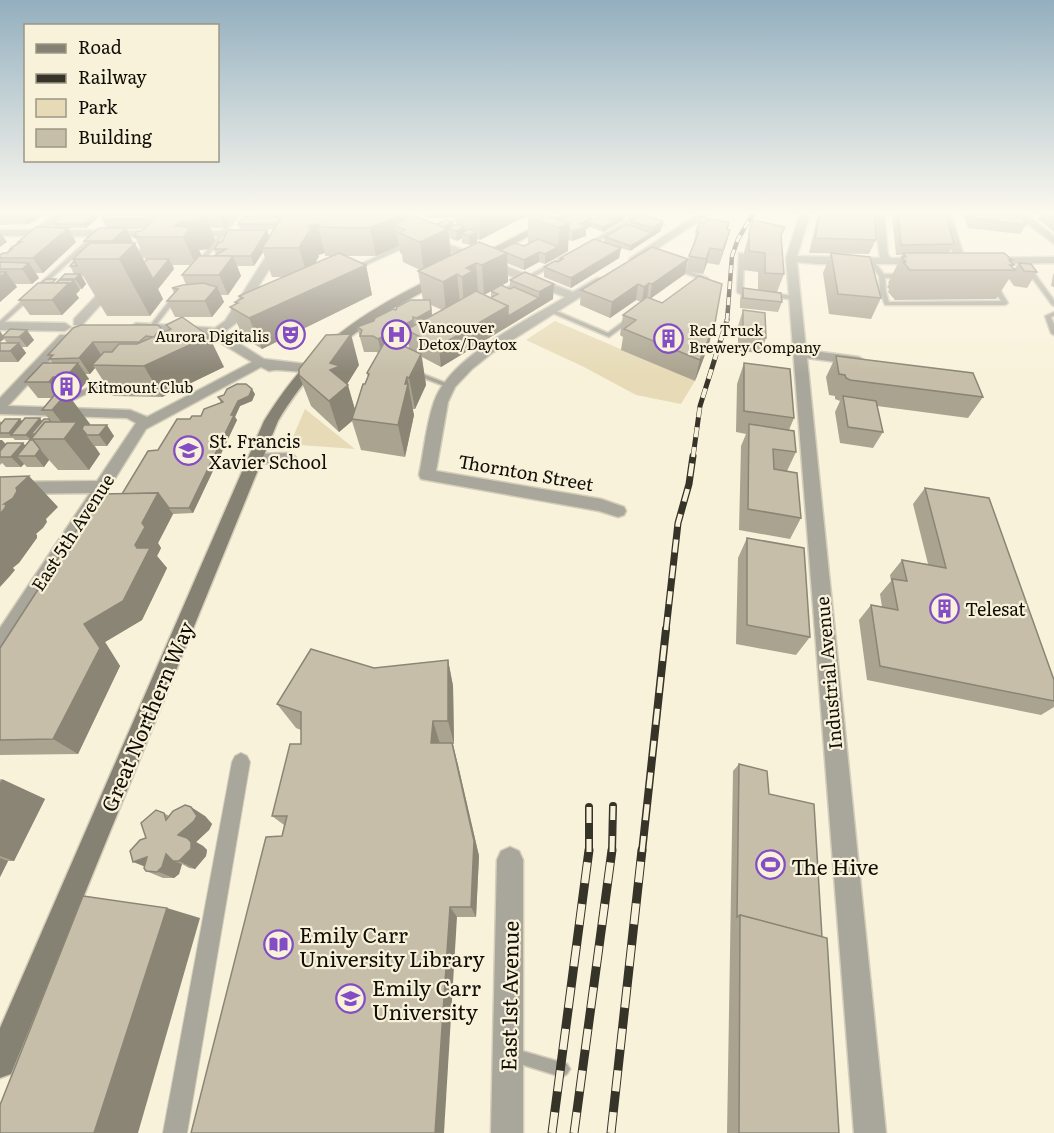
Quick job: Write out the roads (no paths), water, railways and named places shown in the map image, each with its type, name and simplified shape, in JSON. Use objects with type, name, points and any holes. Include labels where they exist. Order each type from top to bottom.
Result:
[{"type":"main road","name":"Great Northern Way","points":[[0,1063],[271,420],[304,371],[335,340],[363,320],[460,267]]},
{"type":"street","points":[[0,408],[130,267]]},
{"type":"street","points":[[215,332],[226,327],[237,317],[264,267]]},
{"type":"street","points":[[498,267],[575,297]]},
{"type":"street","name":"Industrial Avenue","points":[[792,267],[870,1133]]},
{"type":"street","points":[[449,386],[467,366],[488,350],[610,274]]},
{"type":"street","points":[[0,325],[76,327]]},
{"type":"street","points":[[119,327],[187,328],[215,332],[272,368],[304,371]]},
{"type":"street","points":[[798,353],[876,363]]},
{"type":"street","points":[[0,408],[130,414],[146,422],[261,362]]},
{"type":"street","name":"Thornton Street","points":[[449,386],[441,402],[427,475],[601,505],[618,511]]},
{"type":"street","name":"East 5th Avenue","points":[[0,645],[138,429],[146,422]]},
{"type":"street","points":[[255,459],[288,458]]},
{"type":"street","points":[[0,488],[100,488]]},
{"type":"street","points":[[175,1133],[241,762]]},
{"type":"street","name":"East 1st Avenue","points":[[507,1133],[510,860]]},
{"type":"lane","points":[[0,325],[62,267]]},
{"type":"lane","points":[[345,273],[358,267]]},
{"type":"lane","points":[[491,298],[547,267]]},
{"type":"lane","points":[[670,267],[705,279],[699,283]]},
{"type":"lane","points":[[741,267],[740,292],[794,298]]},
{"type":"lane","points":[[875,267],[882,276],[883,292],[887,304],[1005,303],[997,288],[986,278]]},
{"type":"lane","points":[[1027,267],[1054,304]]},
{"type":"lane","points":[[882,276],[914,276]]},
{"type":"lane","points":[[151,328],[182,287]]},
{"type":"lane","points":[[552,311],[609,334],[640,311]]},
{"type":"lane","points":[[1054,314],[1048,316],[1054,333]]},
{"type":"lane","points":[[202,338],[215,332]]},
{"type":"lane","points":[[409,371],[449,386]]},
{"type":"lane","points":[[55,411],[65,401],[126,373]]},
{"type":"lane","points":[[508,1054],[562,1069]]},
{"type":"railway","points":[[727,321],[731,267]]},
{"type":"railway","points":[[693,457],[700,406],[727,320]]},
{"type":"railway","points":[[666,630],[678,523],[689,484],[693,456]]},
{"type":"railway","points":[[642,852],[666,629]]},
{"type":"railway","points":[[612,852],[613,806]]},
{"type":"railway","points":[[589,807],[589,850]]},
{"type":"railway","points":[[552,1133],[589,850]]},
{"type":"railway","points":[[574,1133],[612,850]]},
{"type":"railway","points":[[611,1133],[642,850]]},
{"type":"place","name":"Aurora Digitalis","points":[[290,335]]},
{"type":"place","name":"Vancouver Detox/Daytox","points":[[397,335]]},
{"type":"place","name":"Red Truck Brewery Company","points":[[668,338]]},
{"type":"place","name":"Kitmount Club","points":[[66,386]]},
{"type":"place","name":"St. Francis Xavier School","points":[[188,450]]},
{"type":"place","name":"Telesat","points":[[944,608]]},
{"type":"place","name":"The Hive","points":[[770,865]]},
{"type":"place","name":"Emily Carr University Library","points":[[278,945]]},
{"type":"place","name":"Emily Carr University","points":[[351,998]]}]
